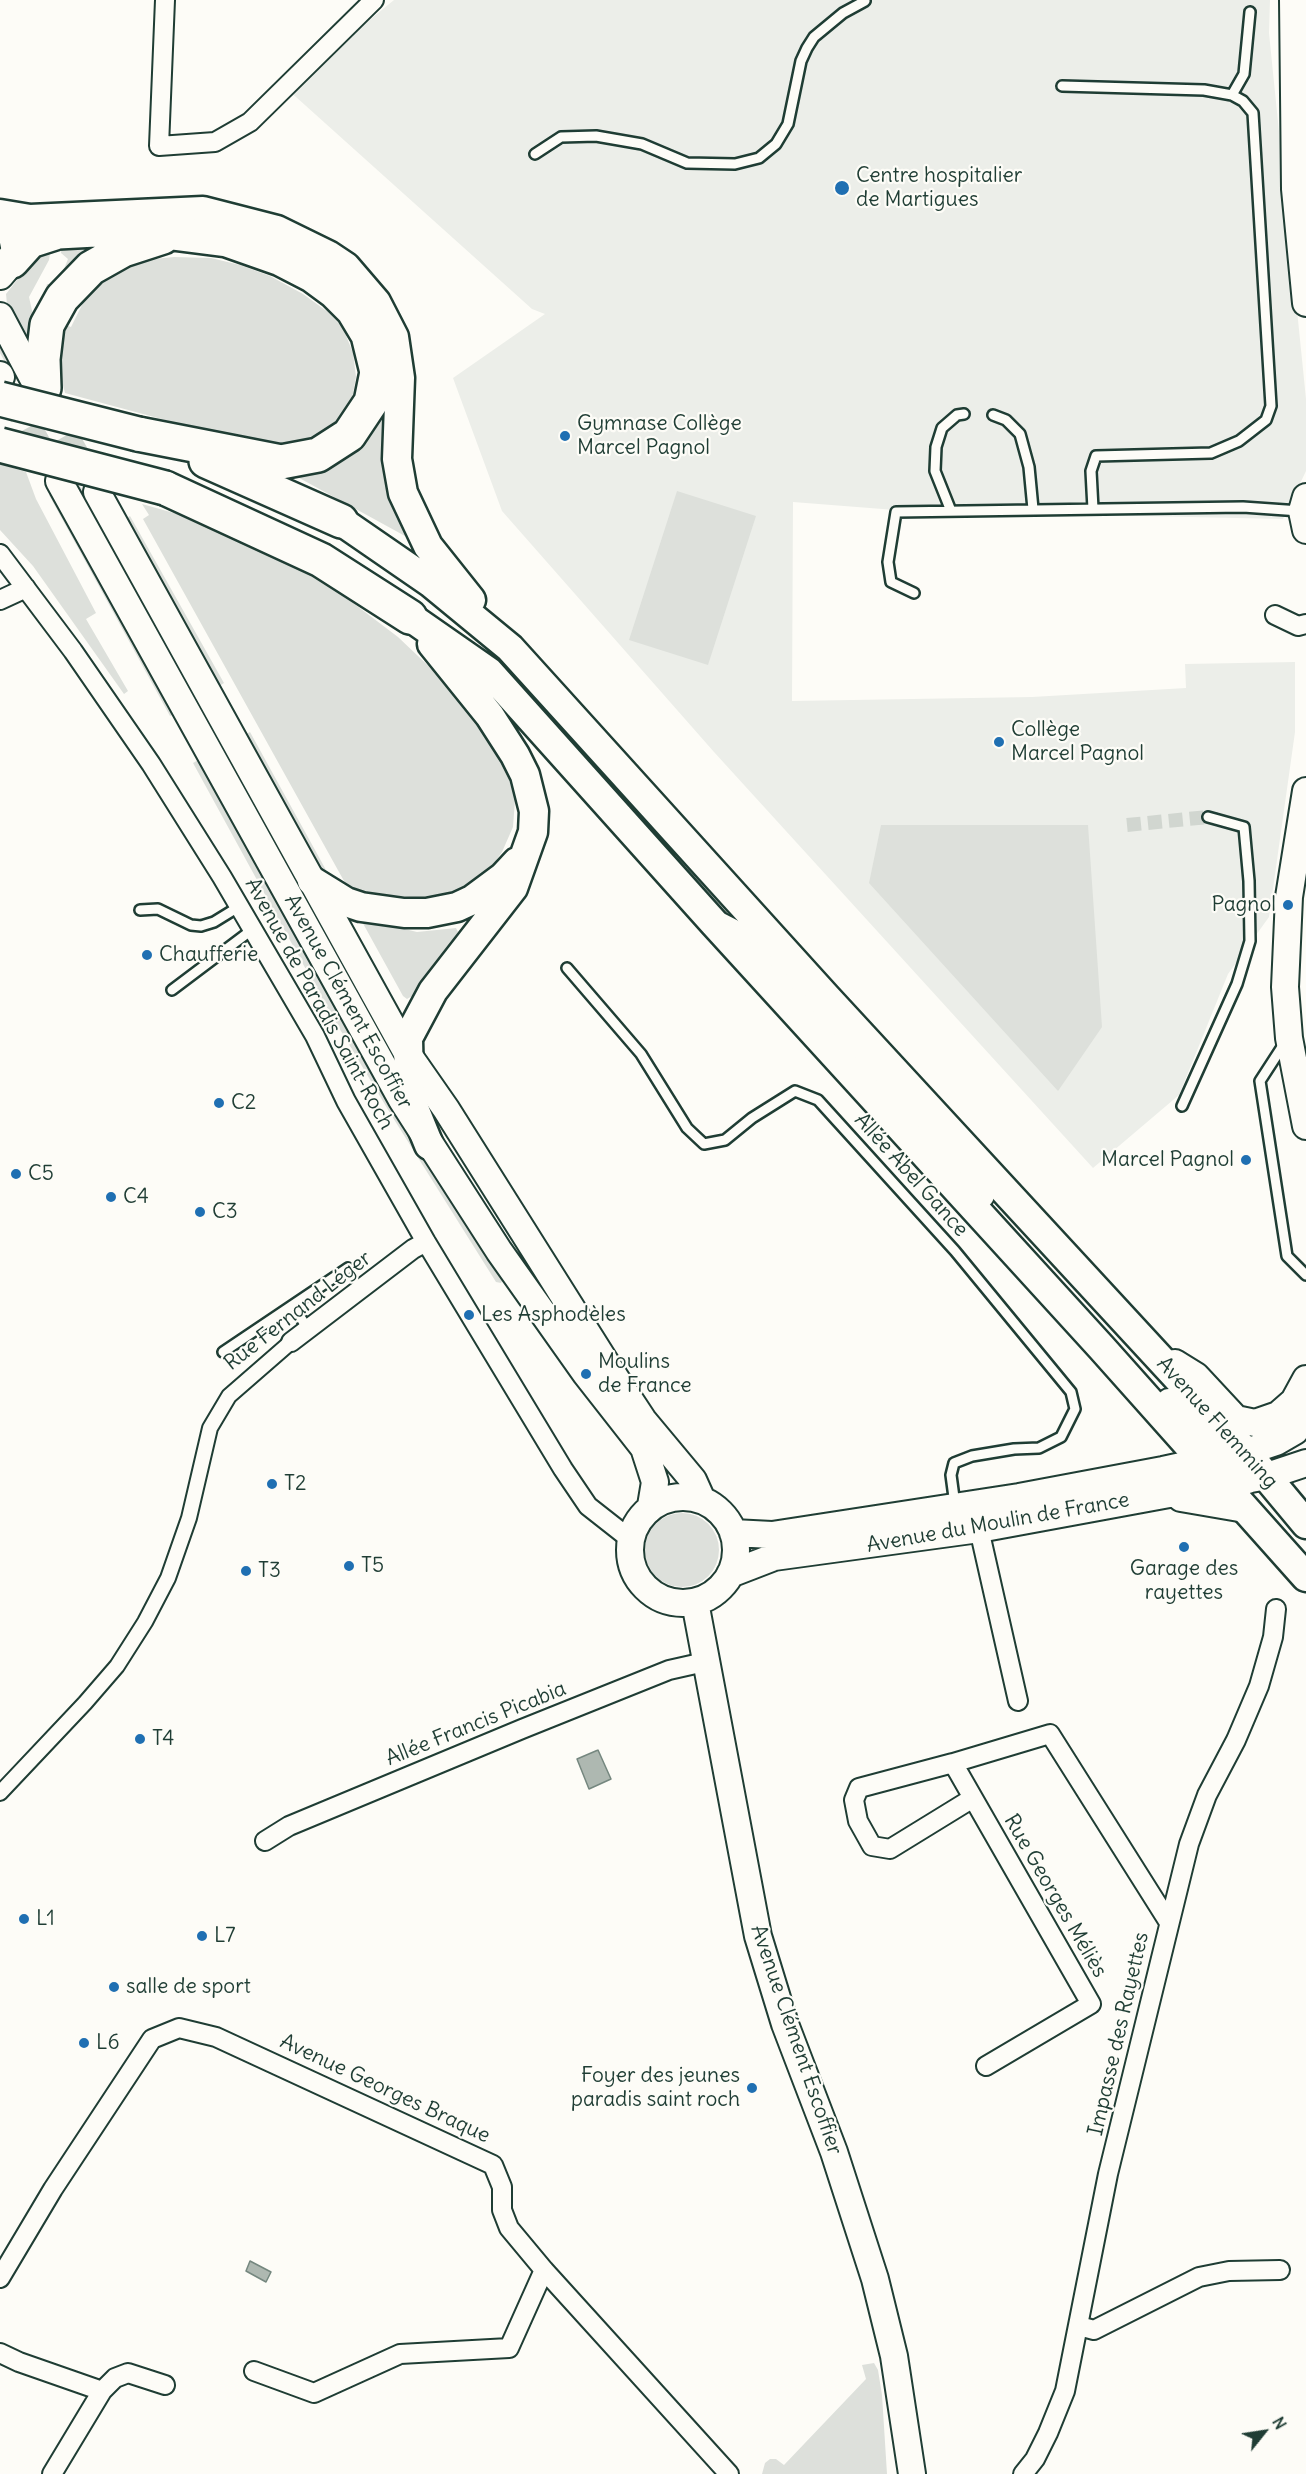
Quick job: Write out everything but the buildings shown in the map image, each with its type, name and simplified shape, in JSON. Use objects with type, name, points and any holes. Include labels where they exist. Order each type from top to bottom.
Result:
[{"type":"highway","points":[[4,273],[30,242],[49,233],[133,228],[227,240],[281,259],[312,275],[335,291],[353,310],[368,334],[374,354],[375,388],[371,402],[349,435],[336,446],[301,460],[281,462],[138,434]]},
{"type":"highway","points":[[41,387],[47,325],[62,298],[77,280],[91,268],[123,250],[161,238],[188,234]]},
{"type":"highway","points":[[0,384],[234,472],[341,521]]},
{"type":"highway","points":[[0,446],[165,488],[321,560],[410,616]]},
{"type":"main road","points":[[1293,0],[1300,45],[1300,167],[1306,303]]},
{"type":"main road","points":[[0,215],[30,219],[203,211],[276,230],[328,255],[346,267],[376,303],[394,337],[400,378],[397,459],[403,493],[409,510],[428,546],[510,648]]},
{"type":"main road","points":[[0,215],[10,226],[15,238],[4,273]]},
{"type":"main road","points":[[0,316],[41,387]]},
{"type":"main road","name":"Avenue Clément Escoffier","points":[[59,481],[429,1145],[528,1294],[644,1448],[655,1482],[651,1506]]},
{"type":"main road","name":"Avenue Clément Escoffier","points":[[97,492],[407,1053],[458,1128],[594,1346],[643,1420],[693,1480],[702,1500]]},
{"type":"main road","points":[[341,521],[430,583],[510,648]]},
{"type":"main road","points":[[410,616],[490,716],[525,775],[534,811],[533,832],[513,888],[420,1011],[408,1038],[409,1086],[429,1145]]},
{"type":"main road","points":[[410,616],[489,672],[1178,1433],[1237,1468],[1306,1462]]},
{"type":"main road","name":"Avenue Flemming","points":[[510,648],[826,998],[1134,1331],[1237,1468],[1306,1524]]},
{"type":"main road","points":[[1306,791],[1289,897],[1286,944],[1289,1038],[1303,1099],[1306,1126]]},
{"type":"main road","points":[[312,881],[346,902],[361,907],[404,913],[427,913],[450,909],[472,900],[503,877],[527,851]]},
{"type":"main road","points":[[714,923],[755,944],[1237,1468],[1306,1534]]},
{"type":"main road","points":[[1134,1331],[1196,1377],[1236,1419],[1255,1423],[1278,1415],[1294,1401],[1306,1379]]},
{"type":"main road","points":[[1237,1468],[1295,1431],[1306,1416]]},
{"type":"main road","points":[[1169,1468],[1178,1433]]},
{"type":"main road","name":"Avenue du Moulin de France","points":[[733,1533],[772,1535],[955,1507],[1169,1468],[1237,1468]]},
{"type":"main road","points":[[1237,1468],[1245,1509],[1306,1576]]},
{"type":"main road","name":"Avenue du Moulin de France","points":[[730,1574],[774,1557],[988,1543],[1162,1495],[1237,1468]]},
{"type":"main road","points":[[1162,1495],[1245,1509]]},
{"type":"main road","points":[[676,1496],[702,1500],[721,1513],[733,1533],[736,1554],[730,1574],[716,1592],[695,1602],[678,1603],[660,1599],[645,1588],[635,1574],[629,1557],[630,1539],[641,1515],[651,1506],[676,1496]]},
{"type":"main road","name":"Avenue Clément Escoffier","points":[[695,1602],[708,1661],[734,1821],[758,1936],[785,2024],[834,2152],[875,2279],[894,2356],[912,2474]]},
{"type":"main road","points":[[894,2356],[902,2474]]},
{"type":"street","points":[[165,0],[159,146],[215,142],[250,122],[374,0]]},
{"type":"street","name":"Avenue de Paradis Saint-Roch","points":[[0,554],[151,764],[240,906],[315,1036],[346,1101],[426,1242],[588,1506],[630,1539]]},
{"type":"street","points":[[0,600],[26,588]]},
{"type":"street","points":[[1275,615],[1298,626],[1306,624]]},
{"type":"street","name":"Rue Fernand Léger","points":[[0,1793],[117,1666],[145,1623],[168,1578],[185,1528],[210,1428],[228,1396],[291,1342],[413,1249],[426,1242]]},
{"type":"street","points":[[988,1543],[1018,1701]]},
{"type":"street","name":"Impasse des Rayettes","points":[[1023,2474],[1035,2459],[1065,2391],[1108,2174],[1150,2009],[1168,1921],[1189,1844],[1207,1795],[1236,1740],[1259,1686],[1273,1637],[1276,1609]]},
{"type":"street","name":"Allée Francis Picabia","points":[[265,1841],[289,1826],[522,1729],[669,1670],[708,1661]]},
{"type":"street","points":[[973,1798],[890,1849],[872,1846],[858,1821],[854,1800],[859,1788],[953,1764],[1050,1734],[1168,1921]]},
{"type":"street","name":"Rue Georges Méliès","points":[[953,1764],[1091,2004],[986,2066]]},
{"type":"street","name":"Avenue Georges Braque","points":[[0,2278],[53,2189],[152,2039],[178,2028],[216,2037],[247,2049],[493,2165],[502,2187],[502,2210],[509,2228],[544,2270],[729,2474]]},
{"type":"street","points":[[255,2371],[314,2394],[400,2354],[509,2348],[544,2270]]},
{"type":"street","points":[[1079,2326],[1094,2330],[1199,2277],[1229,2271],[1280,2270]]},
{"type":"street","points":[[0,2353],[19,2362],[102,2391]]},
{"type":"street","points":[[52,2474],[102,2391],[115,2378],[128,2373],[165,2385]]},
{"type":"lane","points":[[535,154],[561,137],[596,136],[642,144],[687,164],[735,164],[759,158],[776,144],[788,124],[801,61],[814,37],[843,13],[865,1]]},
{"type":"lane","points":[[1233,95],[1244,74],[1250,12]]},
{"type":"lane","points":[[1062,86],[1166,87],[1233,95],[1243,101],[1253,112],[1271,406],[1266,420],[1239,441],[1211,453],[1096,456],[1091,471],[1093,509]]},
{"type":"lane","points":[[951,511],[935,471],[936,447],[942,428],[957,415],[964,414]]},
{"type":"lane","points":[[993,415],[1006,420],[1020,434],[1029,467],[1033,509]]},
{"type":"lane","points":[[914,593],[891,582],[888,562],[896,512],[1243,507],[1305,513]]},
{"type":"lane","points":[[1182,1106],[1237,984],[1250,941],[1249,881],[1244,827],[1208,818]]},
{"type":"lane","points":[[140,910],[158,909],[191,925],[201,926],[214,922],[240,906]]},
{"type":"lane","points":[[172,990],[253,929]]},
{"type":"lane","name":"Allée Abel Gance","points":[[567,968],[641,1054],[687,1128],[705,1144],[725,1140],[752,1118],[795,1091],[818,1100],[955,1251],[1071,1392],[1075,1408],[1061,1437],[1039,1448],[1014,1449],[972,1456],[954,1463],[951,1475],[955,1507]]},
{"type":"lane","points":[[1289,1038],[1260,1081],[1287,1256],[1306,1275]]},
{"type":"lane","points":[[223,1353],[348,1268]]},
{"type":"lane","points":[[292,1306],[308,1329]]},
{"type":"shaded area","name":"Centre hospitalier de Martigues","points":[[394,0],[1270,0],[1269,33],[1306,399],[1306,471],[1283,519],[908,511],[793,502],[792,701],[1032,697],[1186,688],[1185,664],[1295,662],[1295,732],[1269,917],[1228,974],[1179,1095],[1093,1168],[714,752],[502,511],[453,378],[545,314],[532,309],[286,88]]},
{"type":"shaded area","points":[[123,240],[41,307],[47,284],[58,284],[68,259],[61,253],[62,243]]},
{"type":"shaded area","points":[[51,246],[49,260],[29,297],[35,324],[33,351],[8,314],[6,294],[24,271],[29,255]]},
{"type":"shaded area","points":[[174,257],[211,258],[240,265],[270,276],[303,294],[328,312],[343,328],[353,353],[356,377],[352,399],[340,420],[320,435],[300,443],[275,446],[221,435],[65,393],[59,370],[64,335],[63,324],[71,327],[84,301],[98,283],[119,268],[143,260]]},
{"type":"shaded area","points":[[0,342],[21,382],[15,380],[0,353]]},
{"type":"shaded area","points":[[384,407],[407,533],[405,536],[292,474]]},
{"type":"shaded area","points":[[0,464],[26,472],[36,499],[96,613],[86,619],[128,691],[124,694],[33,566],[0,530]]},
{"type":"shaded area","points":[[72,484],[81,487],[201,704],[196,707]]},
{"type":"shaded area","points":[[55,491],[176,713],[170,716],[49,495]]},
{"type":"shaded area","points":[[677,491],[756,516],[708,665],[629,640]]},
{"type":"shaded area","points":[[142,504],[181,515],[217,529],[324,581],[398,637],[439,676],[483,730],[506,769],[515,800],[513,827],[502,852],[487,873],[469,887],[449,896],[420,898],[389,895],[385,902],[349,890],[143,519],[149,515]]},
{"type":"shaded area","points":[[130,516],[224,683],[216,688],[122,521]]},
{"type":"shaded area","points":[[250,732],[326,870],[317,865],[242,736]]},
{"type":"shaded area","points":[[220,739],[395,1054],[394,1063],[215,741]]},
{"type":"shaded area","points":[[200,759],[504,1278],[501,1283],[496,1282],[326,1006],[193,763]]},
{"type":"shaded area","points":[[881,825],[1088,825],[1102,1027],[1058,1091],[869,883]]},
{"type":"shaded area","points":[[349,918],[405,1020],[401,1022],[345,920]]},
{"type":"shaded area","points":[[360,918],[417,932],[456,928],[458,932],[414,995],[407,999],[403,996]]},
{"type":"shaded area","points":[[675,1513],[689,1513],[703,1519],[713,1529],[719,1543],[717,1564],[703,1581],[689,1587],[675,1587],[661,1581],[651,1571],[645,1557],[645,1543],[651,1529],[661,1519]]},
{"type":"shaded area","points":[[598,1750],[611,1779],[589,1789],[577,1759]]},
{"type":"shaded area","points":[[250,2261],[271,2272],[266,2282],[246,2271]]},
{"type":"shaded area","points":[[874,2363],[878,2370],[882,2395],[887,2474],[762,2474],[765,2463],[770,2459],[776,2459],[784,2465],[866,2379],[862,2365]]},
{"type":"tunnel","points":[[10,393],[50,466]]},
{"type":"tunnel","points":[[46,402],[89,477]]},
{"type":"tunnel","points":[[1127,825],[1208,817]]},
{"type":"place","name":"Centre hospitalier de Martigues","points":[[842,188]]},
{"type":"place","name":"Gymnase Collège Marcel Pagnol","points":[[565,436]]},
{"type":"place","name":"Collège Marcel Pagnol","points":[[999,742]]},
{"type":"place","name":"Pagnol","points":[[1288,905]]},
{"type":"place","name":"Chaufferie","points":[[147,955]]},
{"type":"place","name":"C2","points":[[219,1103]]},
{"type":"place","name":"Marcel Pagnol","points":[[1246,1160]]},
{"type":"place","name":"C5","points":[[16,1174]]},
{"type":"place","name":"C4","points":[[111,1197]]},
{"type":"place","name":"C3","points":[[200,1212]]},
{"type":"place","name":"Les Asphodèles","points":[[469,1315]]},
{"type":"place","name":"Moulins de France","points":[[586,1374]]},
{"type":"place","name":"T2","points":[[272,1484]]},
{"type":"place","name":"Garage des rayettes","points":[[1184,1547]]},
{"type":"place","name":"T5","points":[[349,1566]]},
{"type":"place","name":"T3","points":[[246,1571]]},
{"type":"place","name":"T4","points":[[140,1739]]},
{"type":"place","name":"L1","points":[[24,1919]]},
{"type":"place","name":"L7","points":[[202,1936]]},
{"type":"place","name":"salle de sport","points":[[114,1987]]},
{"type":"place","name":"L6","points":[[84,2043]]},
{"type":"place","name":"Foyer des jeunes paradis saint roch","points":[[752,2088]]}]
